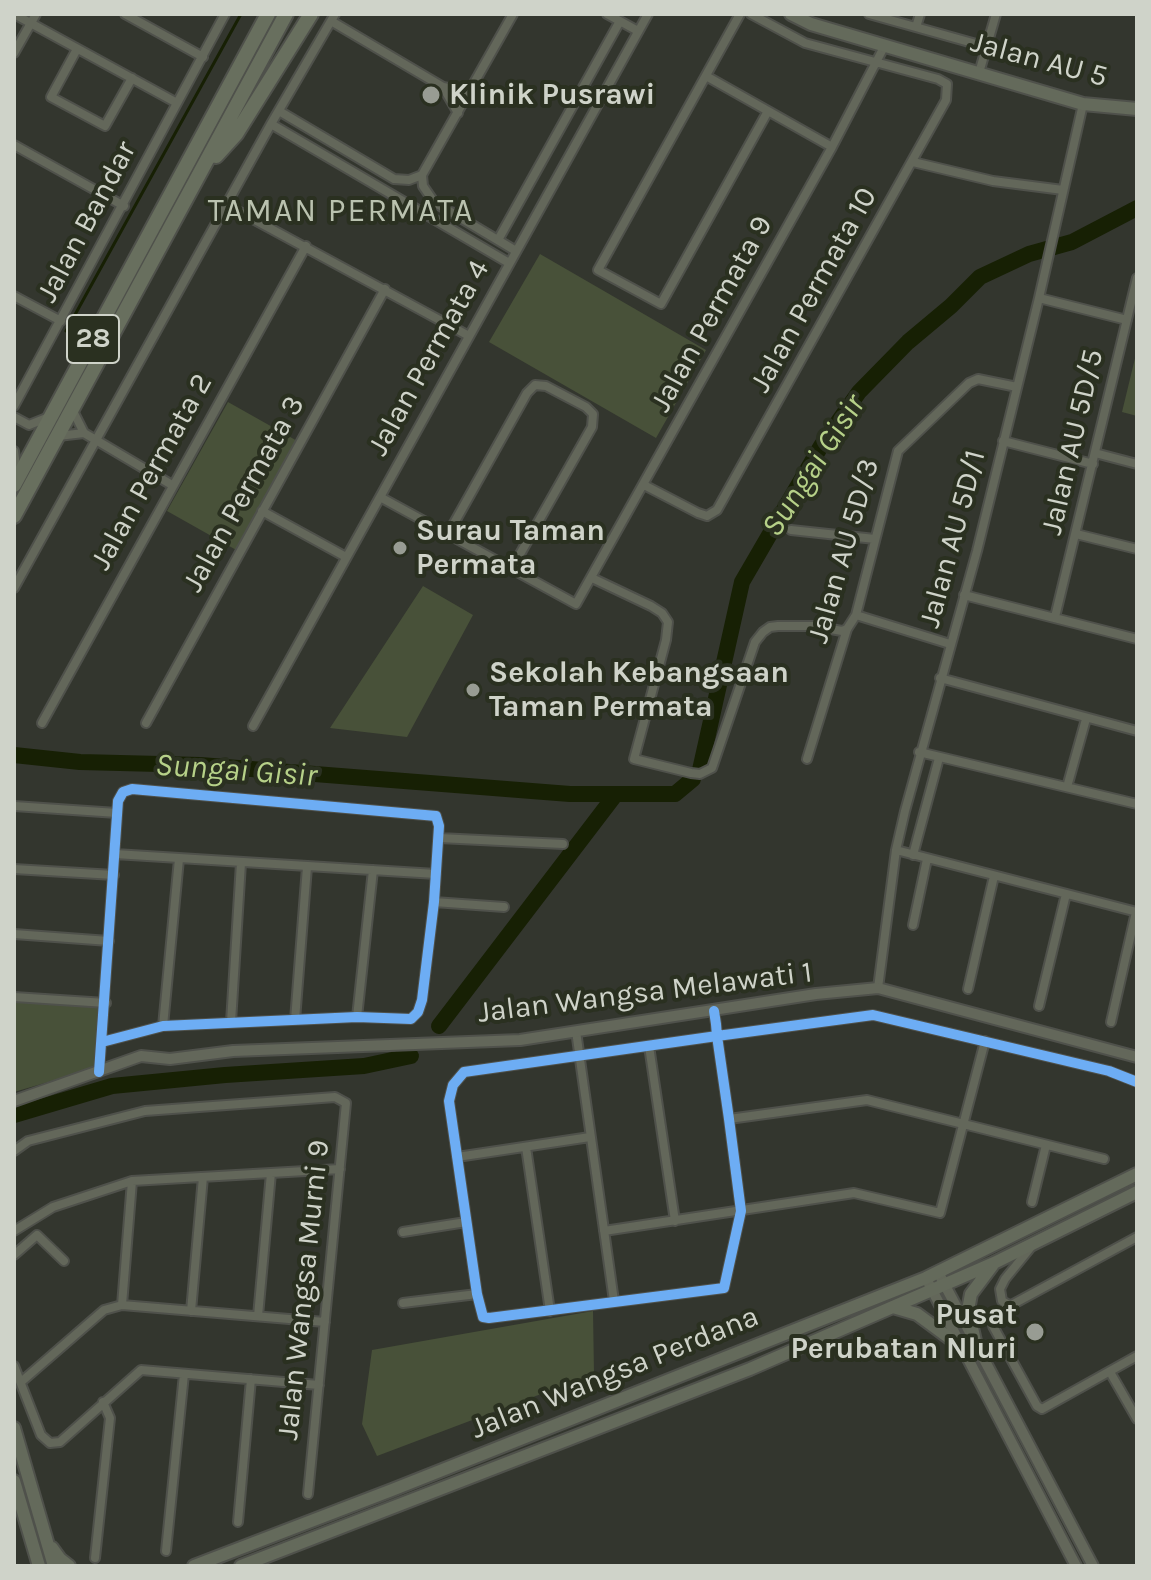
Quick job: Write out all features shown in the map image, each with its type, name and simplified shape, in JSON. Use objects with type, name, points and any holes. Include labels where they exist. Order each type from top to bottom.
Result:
[{"type":"highway","name":"28","points":[[14,516],[286,14]]},
{"type":"highway","points":[[199,175],[236,134],[311,14]]},
{"type":"highway","name":"28","points":[[16,482],[264,18]]},
{"type":"main road","name":"Jalan AU 5","points":[[791,14],[811,24],[1083,104],[1137,109]]},
{"type":"main road","name":"Jalan Wangsa Perdana","points":[[194,1566],[932,1275],[1137,1174]]},
{"type":"main road","name":"Jalan Wangsa Perdana","points":[[241,1566],[750,1369],[994,1263],[1137,1192]]},
{"type":"main road","points":[[975,1341],[969,1302],[971,1294],[994,1263]]},
{"type":"main road","points":[[893,1307],[917,1314],[963,1348]]},
{"type":"main road","points":[[14,1428],[54,1566]]},
{"type":"main road","points":[[14,1481],[39,1566]]},
{"type":"main road","points":[[44,1535],[60,1559],[69,1566]]},
{"type":"street","points":[[14,14],[177,103]]},
{"type":"street","points":[[14,53],[36,14]]},
{"type":"street","points":[[125,14],[203,57]]},
{"type":"street","name":"Jalan Bandar","points":[[14,406],[225,14]]},
{"type":"street","points":[[279,111],[394,179],[415,179],[422,175],[513,14]]},
{"type":"street","points":[[607,14],[638,31]]},
{"type":"street","name":"Jalan Permata 4","points":[[253,726],[648,14]]},
{"type":"street","points":[[740,14],[598,270],[661,304],[768,111]]},
{"type":"street","points":[[751,14],[805,43],[876,63]]},
{"type":"street","points":[[869,14],[987,47]]},
{"type":"street","points":[[916,27],[920,14]]},
{"type":"street","points":[[979,73],[996,14]]},
{"type":"street","points":[[14,588],[333,18],[443,87],[470,92]]},
{"type":"street","points":[[498,240],[620,21]]},
{"type":"street","name":"Jalan Permata 9","points":[[511,570],[576,604],[832,147],[885,45]]},
{"type":"street","points":[[77,49],[51,97],[105,126],[132,78]]},
{"type":"street","name":"Jalan Permata 10","points":[[644,485],[698,513],[707,516],[717,510],[913,162],[946,100],[947,84],[876,63]]},
{"type":"street","points":[[706,76],[832,147]]},
{"type":"street","points":[[443,87],[458,113]]},
{"type":"street","name":"Jalan AU 5D/1","points":[[878,988],[896,850],[919,752],[964,595],[1017,387],[1083,104]]},
{"type":"street","points":[[271,124],[509,263]]},
{"type":"street","points":[[15,148],[124,206]]},
{"type":"street","points":[[913,162],[993,181],[1063,190]]},
{"type":"street","points":[[422,175],[423,186],[434,202],[516,251]]},
{"type":"street","points":[[227,205],[469,336]]},
{"type":"street","name":"Jalan Permata 2","points":[[42,723],[306,246]]},
{"type":"street","name":"Jalan AU 5D/5","points":[[1055,617],[1137,278]]},
{"type":"street","name":"Jalan Permata 3","points":[[146,723],[385,289]]},
{"type":"street","points":[[14,296],[61,321]]},
{"type":"street","points":[[1039,298],[1127,320]]},
{"type":"street","name":"Jalan AU 5D/3","points":[[807,759],[847,629],[856,615],[898,451],[969,383],[978,379],[1017,387]]},
{"type":"street","points":[[380,497],[511,570],[592,427],[593,414],[586,407],[546,386],[535,385],[527,393],[448,534]]},
{"type":"street","points":[[72,409],[84,433],[172,485]]},
{"type":"street","points":[[14,417],[29,425],[52,416]]},
{"type":"street","points":[[58,436],[84,433]]},
{"type":"street","points":[[1003,441],[1093,464]]},
{"type":"street","points":[[14,451],[16,482]]},
{"type":"street","points":[[1095,453],[1137,464]]},
{"type":"street","points":[[262,511],[346,557]]},
{"type":"street","points":[[791,530],[875,539]]},
{"type":"street","points":[[1076,534],[1137,549]]},
{"type":"street","points":[[592,578],[651,606],[662,613],[668,622],[634,759],[691,773],[708,772],[716,760],[755,642],[763,632],[778,626],[847,629]]},
{"type":"street","points":[[964,595],[1137,639]]},
{"type":"street","points":[[856,615],[950,644]]},
{"type":"street","points":[[940,678],[1137,731]]},
{"type":"street","points":[[1067,787],[1086,719]]},
{"type":"street","points":[[919,752],[1137,804]]},
{"type":"street","points":[[913,855],[939,758]]},
{"type":"street","points":[[99,1072],[118,801],[123,792],[132,789],[436,816],[439,838],[422,1000],[418,1012],[411,1019],[357,1017],[163,1026],[102,1042]]},
{"type":"street","points":[[14,806],[117,813]]},
{"type":"street","points":[[439,838],[563,844]]},
{"type":"street","points":[[896,850],[1136,912],[1111,1022]]},
{"type":"street","points":[[115,854],[436,874]]},
{"type":"street","points":[[163,1026],[179,859]]},
{"type":"street","points":[[913,925],[927,859]]},
{"type":"street","points":[[231,1022],[241,863]]},
{"type":"street","points":[[295,1020],[307,867]]},
{"type":"street","points":[[14,869],[114,875]]},
{"type":"street","points":[[357,1017],[373,870]]},
{"type":"street","points":[[968,989],[994,876]]},
{"type":"street","points":[[1039,1006],[1066,894]]},
{"type":"street","points":[[434,902],[504,907]]},
{"type":"street","points":[[14,934],[109,941]]},
{"type":"street","name":"Jalan Wangsa Melawati 1","points":[[14,1101],[141,1056],[170,1059],[233,1051],[520,1040],[816,994],[878,988],[1137,1057]]},
{"type":"street","points":[[14,997],[106,1003]]},
{"type":"street","points":[[714,1011],[717,1036],[729,1119],[741,1211],[724,1288],[483,1317],[449,1101],[453,1085],[464,1072],[579,1055],[649,1046],[717,1036],[873,1015],[1109,1071],[1137,1082]]},
{"type":"street","points":[[576,1031],[614,1301]]},
{"type":"street","points":[[604,1231],[859,1192],[940,1213],[985,1041]]},
{"type":"street","points":[[649,1046],[675,1221]]},
{"type":"street","name":"Jalan Wangsa Murni 9","points":[[14,1151],[28,1141],[145,1111],[335,1097],[346,1103],[308,1494]]},
{"type":"street","points":[[729,1119],[867,1100],[1104,1159]]},
{"type":"street","points":[[457,1157],[590,1137]]},
{"type":"street","points":[[1032,1202],[1046,1145]]},
{"type":"street","points":[[526,1147],[550,1311]]},
{"type":"street","points":[[14,1231],[53,1207],[132,1181],[340,1169]]},
{"type":"street","points":[[258,1316],[271,1173]]},
{"type":"street","points":[[191,1311],[203,1177]]},
{"type":"street","points":[[122,1305],[132,1181]]},
{"type":"street","points":[[25,1222],[64,1261]]},
{"type":"street","points":[[403,1232],[466,1222]]},
{"type":"street","points":[[14,1255],[37,1235]]},
{"type":"street","points":[[1137,1237],[997,1314],[993,1326],[1037,1406],[1042,1409],[1137,1356]]},
{"type":"street","points":[[1011,1306],[1002,1301],[1000,1289],[1037,1241]]},
{"type":"street","points":[[932,1275],[975,1341],[1093,1566]]},
{"type":"street","points":[[939,1288],[963,1348],[1076,1566]]},
{"type":"street","points":[[403,1303],[477,1294]]},
{"type":"street","points":[[21,1382],[104,1310],[122,1305],[325,1322]]},
{"type":"street","points":[[14,1366],[41,1435],[50,1443],[60,1442],[141,1370],[319,1385]]},
{"type":"street","points":[[1110,1372],[1137,1419]]},
{"type":"street","points":[[166,1551],[184,1374]]},
{"type":"street","points":[[238,1522],[251,1379]]},
{"type":"street","points":[[95,1558],[110,1418],[103,1402]]},
{"type":"green space","points":[[540,254],[706,350],[656,438],[489,342]]},
{"type":"green space","points":[[1137,350],[1137,416],[1122,412]]},
{"type":"green space","points":[[228,402],[299,442],[238,551],[167,511]]},
{"type":"green space","points":[[423,586],[473,615],[407,737],[330,728]]},
{"type":"green space","points":[[14,998],[103,1004],[100,1067],[14,1092]]},
{"type":"green space","points":[[593,1311],[594,1374],[377,1456],[362,1424],[372,1350]]},
{"type":"waterway","points":[[66,331],[241,14]]},
{"type":"waterway","name":"Sungai Gisir","points":[[700,770],[742,582],[821,446],[859,392],[908,342],[980,277],[1029,254],[1072,242],[1137,208]]},
{"type":"waterway","name":"Sungai Gisir","points":[[14,755],[80,762],[200,765],[570,794],[675,794],[693,779]]},
{"type":"waterway","points":[[439,1026],[616,794]]},
{"type":"waterway","points":[[14,1115],[112,1086],[364,1066],[411,1056]]},
{"type":"cycle path","points":[[99,1072],[118,801],[123,792],[132,789],[436,816],[439,826],[434,902],[422,1000],[418,1012],[411,1019],[357,1017],[163,1026],[102,1042]]},
{"type":"cycle path","points":[[714,1011],[717,1036],[729,1119],[741,1211],[724,1288],[483,1317],[449,1101],[453,1085],[464,1072],[717,1036],[873,1015],[1109,1071],[1137,1082]]},
{"type":"place","name":"Klinik Pusrawi","points":[[431,95]]},
{"type":"place","name":"Surau Taman Permata","points":[[400,548]]},
{"type":"place","name":"Sekolah Kebangsaan Taman Permata","points":[[473,690]]},
{"type":"place","name":"Pusat Perubatan Nluri","points":[[1035,1332]]},
{"type":"district","name":"TAMAN PERMATA","points":[[341,212]]}]
